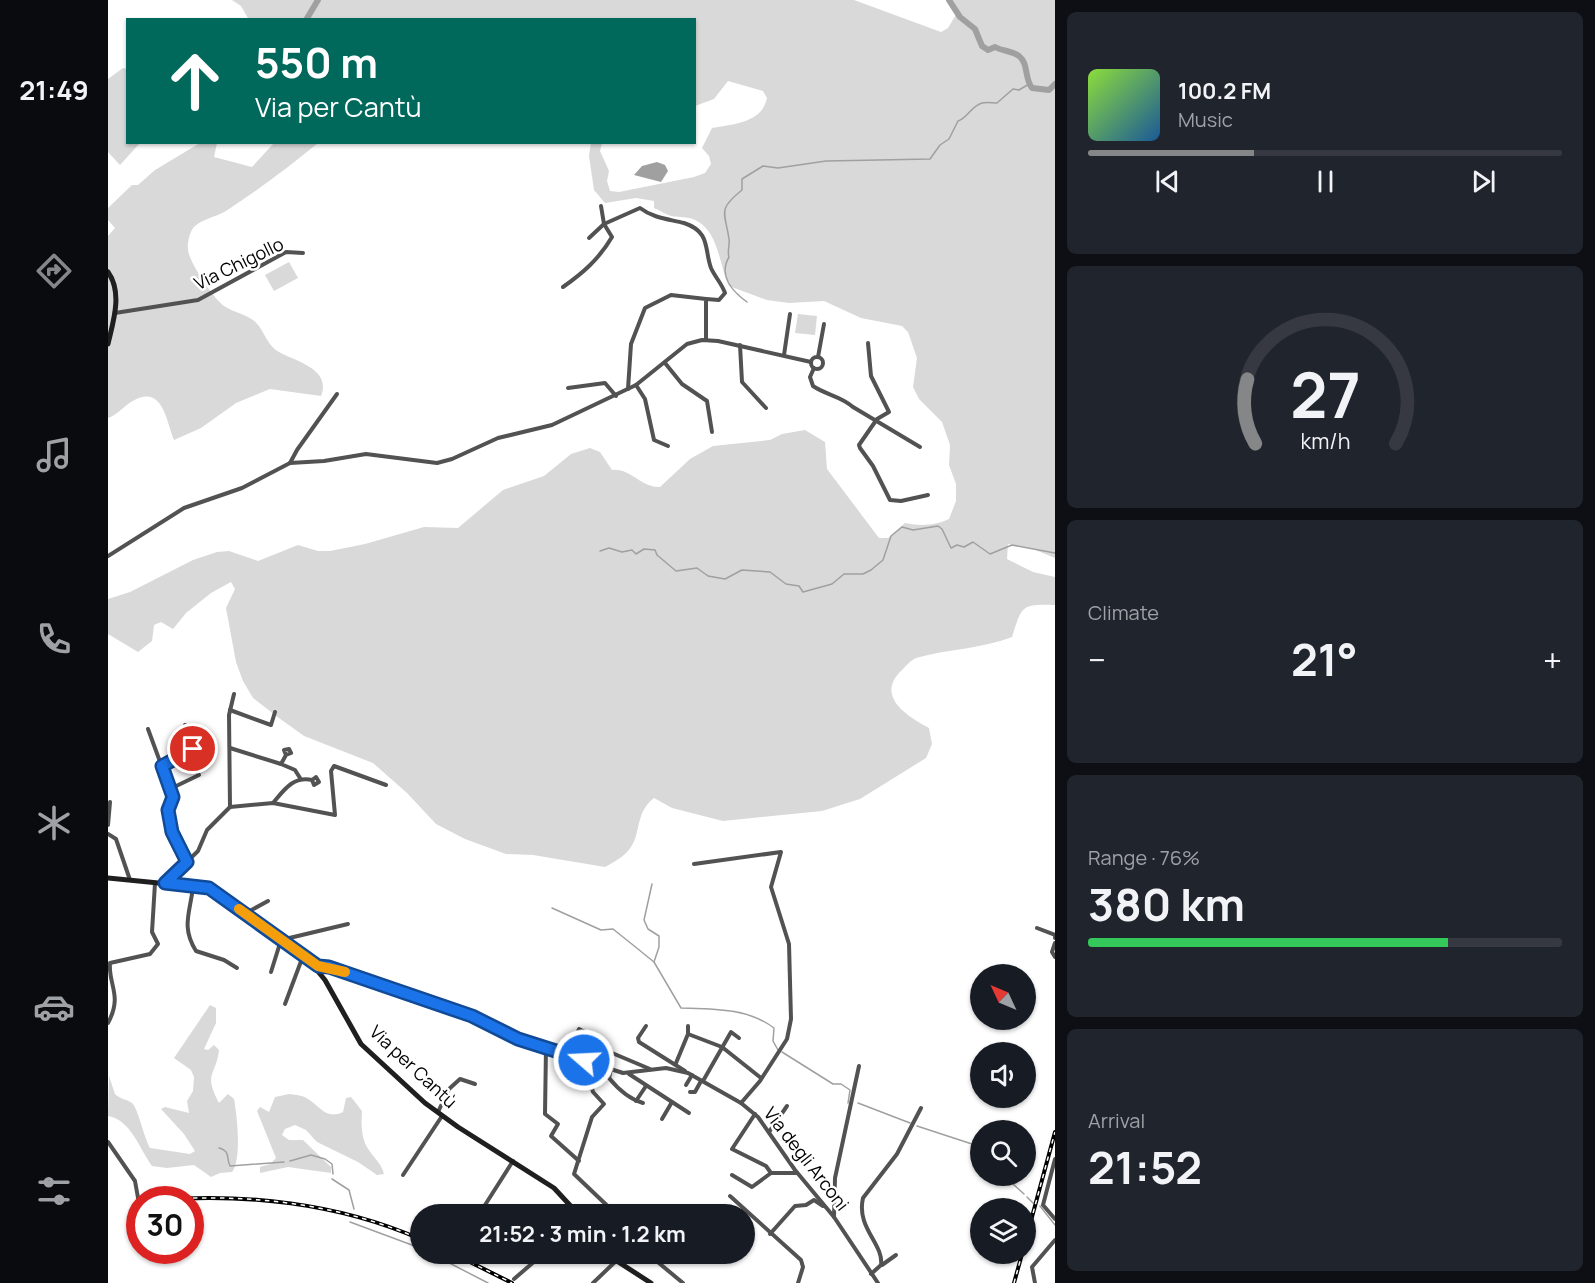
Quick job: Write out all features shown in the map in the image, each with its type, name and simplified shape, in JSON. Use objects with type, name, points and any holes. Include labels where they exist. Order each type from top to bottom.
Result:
[{"type":"street","points":[[563,287],[584,272],[603,252],[612,237],[604,224],[601,206]]},
{"type":"street","points":[[589,237],[604,224],[640,208],[650,216],[687,224],[700,233],[708,246],[711,268],[724,293],[719,300],[670,295],[645,308],[631,345],[628,390]]},
{"type":"street","name":"Via Chigollo","points":[[115,312],[198,300],[286,252],[303,252]]},
{"type":"street","points":[[108,272],[115,292],[115,312],[108,344]]},
{"type":"street","points":[[704,340],[706,299]]},
{"type":"street","points":[[784,355],[790,314]]},
{"type":"street","points":[[108,556],[184,508],[242,488],[290,463],[324,461],[366,454],[437,463],[452,459],[498,438],[552,425],[616,396],[636,386],[687,344],[704,340],[740,345],[811,362],[819,357],[824,324]]},
{"type":"street","points":[[868,343],[871,376],[889,410],[888,414],[877,419],[859,445],[873,466],[887,497],[901,501],[928,495]]},
{"type":"street","points":[[740,345],[742,382],[766,408]]},
{"type":"street","points":[[814,368],[818,369],[823,365],[819,357]]},
{"type":"street","points":[[811,362],[814,368],[810,382],[813,386],[823,393],[845,399],[853,407],[877,419],[920,447]]},
{"type":"street","points":[[665,363],[682,384],[707,401],[712,432]]},
{"type":"street","points":[[568,388],[605,382],[616,396]]},
{"type":"street","points":[[636,386],[645,399],[654,440],[668,446]]},
{"type":"street","points":[[290,463],[337,394]]},
{"type":"street","points":[[230,807],[230,710],[234,694]]},
{"type":"street","points":[[230,710],[271,725],[275,712]]},
{"type":"street","points":[[162,766],[193,749],[185,725]]},
{"type":"street","points":[[148,729],[173,797],[168,810],[172,832],[187,862]]},
{"type":"street","points":[[229,748],[295,770],[300,778]]},
{"type":"street","points":[[280,764],[286,755]]},
{"type":"street","points":[[165,883],[198,851],[207,830],[230,807],[273,803],[335,814],[332,767],[336,766],[352,775],[386,785]]},
{"type":"street","points":[[170,789],[199,775],[195,768]]},
{"type":"street","points":[[273,803],[290,784],[300,778],[312,780]]},
{"type":"street","points":[[108,825],[110,802]]},
{"type":"street","points":[[108,834],[116,839],[130,880]]},
{"type":"street","points":[[694,864],[781,852],[771,887],[789,944],[791,1019],[787,1039],[741,1103]]},
{"type":"street","name":"Via per Cantù","points":[[108,878],[209,888],[316,967],[324,977],[361,1044],[440,1115],[554,1188],[569,1204]]},
{"type":"street","points":[[108,1023],[115,1010],[109,976],[110,963],[150,954],[155,951],[158,944],[152,932],[155,882]]},
{"type":"street","points":[[193,886],[186,928],[190,941],[196,951],[224,960],[237,968]]},
{"type":"street","points":[[245,914],[268,901]]},
{"type":"street","points":[[271,972],[281,940],[348,924]]},
{"type":"street","points":[[1037,928],[1055,935],[1055,938]]},
{"type":"street","points":[[1055,943],[1052,952],[1055,957]]},
{"type":"street","points":[[285,1004],[305,957]]},
{"type":"street","name":"Via degli Arconi","points":[[316,967],[328,967],[472,1016],[518,1039],[611,1069],[629,1074],[666,1068],[690,1074],[741,1103],[754,1114],[829,1210],[878,1283]]},
{"type":"street","points":[[324,977],[328,967]]},
{"type":"street","points":[[646,1026],[638,1038],[639,1041],[690,1074],[686,1085]]},
{"type":"street","points":[[676,1064],[688,1034],[688,1026]]},
{"type":"street","points":[[567,1054],[579,1029],[585,1032],[586,1042],[651,1070]]},
{"type":"street","points":[[690,1092],[696,1092],[731,1032],[739,1038]]},
{"type":"street","points":[[688,1034],[722,1047],[761,1078]]},
{"type":"street","points":[[546,1047],[545,1114],[558,1124],[551,1136],[579,1161]]},
{"type":"street","points":[[584,1060],[593,1092],[604,1104],[592,1117],[574,1174],[605,1204]]},
{"type":"street","points":[[834,1217],[835,1178],[859,1066]]},
{"type":"street","points":[[611,1069],[609,1078],[611,1081],[636,1101],[644,1103]]},
{"type":"street","points":[[629,1074],[689,1113]]},
{"type":"street","points":[[403,1175],[440,1115],[454,1081],[460,1078],[475,1084]]},
{"type":"street","points":[[636,1101],[646,1086]]},
{"type":"street","points":[[662,1119],[672,1102]]},
{"type":"street","points":[[769,1132],[787,1106]]},
{"type":"street","points":[[881,1265],[881,1254],[866,1229],[862,1202],[897,1154],[921,1108]]},
{"type":"street","points":[[754,1114],[732,1149],[766,1166],[771,1173]]},
{"type":"street","points":[[108,1142],[136,1186]]},
{"type":"street","points":[[1055,1159],[1043,1205],[1055,1219]]},
{"type":"street","points":[[485,1204],[513,1161]]},
{"type":"street","points":[[732,1175],[752,1187],[771,1173],[798,1173]]},
{"type":"street","points":[[730,1196],[801,1260],[803,1267],[798,1283]]},
{"type":"street","points":[[770,1234],[796,1206],[806,1205],[814,1200],[829,1210]]},
{"type":"street","points":[[1035,1283],[1032,1267],[1055,1240]]},
{"type":"street","points":[[871,1274],[896,1255]]},
{"type":"street","points":[[514,1279],[531,1264]]},
{"type":"street","points":[[593,1283],[613,1264]]},
{"type":"street","points":[[621,1264],[651,1283]]},
{"type":"street","points":[[660,1264],[683,1283]]},
{"type":"shaded area","points":[[232,0],[854,0],[941,32],[948,28],[957,13],[949,0],[1055,0],[1055,558],[1033,549],[1008,544],[1007,559],[1033,572],[1055,577],[1055,605],[1036,605],[1025,609],[1018,618],[1012,637],[916,658],[902,670],[891,688],[893,697],[904,712],[929,728],[932,744],[926,758],[860,799],[822,811],[723,821],[672,808],[654,798],[643,811],[631,847],[621,857],[605,867],[533,855],[506,854],[465,839],[436,824],[407,793],[373,763],[304,736],[253,698],[236,662],[226,608],[235,589],[231,582],[211,593],[186,613],[173,629],[161,622],[154,625],[152,641],[138,652],[108,634],[108,599],[130,592],[193,560],[217,552],[229,551],[258,561],[298,545],[318,551],[330,551],[365,544],[424,527],[458,528],[503,490],[544,476],[571,454],[590,448],[600,452],[612,470],[625,472],[647,484],[660,487],[690,459],[713,446],[770,440],[782,434],[805,430],[825,442],[827,469],[879,538],[888,538],[905,523],[927,525],[949,519],[956,501],[956,484],[949,465],[950,445],[942,422],[919,399],[913,387],[917,358],[908,332],[902,326],[861,318],[824,301],[789,303],[767,300],[729,286],[714,240],[703,225],[692,219],[664,213],[654,208],[654,201],[636,198],[605,203],[594,190],[589,156],[591,144],[602,144],[600,151],[609,171],[607,181],[610,191],[619,192],[694,177],[705,173],[711,164],[709,156],[702,148],[712,128],[746,121],[759,113],[764,106],[767,98],[763,91],[728,81],[714,99],[696,106],[696,18],[248,18],[241,6]]},
{"type":"shaded area","points":[[123,68],[126,69],[126,144],[139,144],[120,165],[108,152],[108,79]]},
{"type":"shaded area","points":[[198,144],[217,144],[214,157],[252,167],[273,144],[317,144],[238,203],[197,224],[191,231],[188,246],[189,255],[197,270],[220,302],[253,320],[279,352],[310,367],[317,373],[323,387],[321,396],[270,389],[236,403],[201,428],[174,440],[162,406],[150,397],[142,397],[131,402],[108,418],[108,236],[115,228],[108,220],[108,208],[132,185],[138,185],[155,170]]},
{"type":"shaded area","points":[[657,162],[665,165],[668,171],[661,182],[634,175],[642,166]]},
{"type":"shaded area","points":[[289,262],[298,278],[274,291],[265,275]]},
{"type":"shaded area","points":[[798,314],[817,316],[815,335],[795,333]]},
{"type":"shaded area","points":[[210,1005],[216,1008],[216,1023],[204,1049],[208,1050],[214,1045],[219,1050],[211,1080],[212,1086],[219,1103],[228,1094],[234,1099],[238,1137],[237,1158],[232,1172],[220,1173],[211,1177],[194,1165],[167,1168],[152,1166],[129,1129],[123,1123],[108,1116],[109,1076],[115,1094],[134,1106],[150,1148],[190,1154],[195,1151],[184,1134],[161,1109],[165,1107],[189,1113],[187,1101],[193,1091],[194,1077],[191,1070],[174,1058]]},
{"type":"shaded area","points":[[289,1094],[306,1098],[328,1114],[343,1112],[346,1098],[351,1097],[362,1111],[365,1143],[384,1174],[377,1175],[358,1162],[317,1142],[306,1130],[295,1125],[285,1129],[282,1135],[289,1140],[303,1140],[331,1167],[331,1173],[288,1167],[260,1173],[260,1167],[270,1164],[276,1158],[257,1111],[260,1107],[269,1112],[275,1097]]},
{"type":"waterway","points":[[307,18],[318,0]]},
{"type":"waterway","points":[[949,0],[960,17],[975,29],[982,46],[988,50],[995,47],[1011,52],[1022,59],[1032,88],[1049,90],[1055,84]]},
{"type":"waterway","points":[[747,302],[732,288],[725,270],[729,257],[725,212],[729,202],[742,190],[742,179],[763,166],[778,168],[826,161],[930,159],[940,145],[949,139],[958,121],[975,107],[984,103],[997,103],[1013,89],[1019,90],[1029,84]]},
{"type":"waterway","points":[[600,551],[609,548],[622,552],[632,550],[636,554],[644,549],[655,550],[657,555],[676,571],[697,568],[708,576],[725,579],[742,570],[770,572],[786,584],[799,586],[803,592],[832,584],[844,574],[863,574],[871,570],[883,560],[891,536],[902,527],[913,530],[938,526],[942,529],[951,548],[957,545],[964,547],[973,542],[990,554],[1012,545],[1055,553]]},
{"type":"waterway","points":[[652,884],[644,920],[648,929],[659,936],[659,947],[654,962]]},
{"type":"waterway","points":[[552,908],[601,930],[613,929],[654,962],[681,1008],[730,1011],[764,1021],[774,1028],[773,1041],[778,1050]]},
{"type":"waterway","points":[[782,1052],[833,1084],[841,1084],[850,1090],[848,1103]]},
{"type":"waterway","points":[[858,1103],[910,1123]]},
{"type":"waterway","points":[[917,1126],[970,1143]]},
{"type":"waterway","points":[[219,1148],[227,1153],[230,1166],[284,1162]]},
{"type":"waterway","points":[[290,1161],[311,1155],[325,1159],[332,1164],[333,1174]]},
{"type":"waterway","points":[[332,1179],[349,1190],[354,1209]]},
{"type":"waterway","points":[[1015,1186],[1024,1194]]},
{"type":"waterway","points":[[1040,1206],[1055,1225]]},
{"type":"waterway","points":[[350,1222],[410,1244]]},
{"type":"waterway","points":[[451,1264],[488,1283]]},
{"type":"railway","points":[[1036,1202],[1055,1132]]},
{"type":"railway","points":[[204,1198],[291,1203],[357,1217],[410,1235]]},
{"type":"railway","points":[[474,1264],[512,1283]]},
{"type":"railway","points":[[1014,1283],[1019,1264]]},
{"type":"slow traffic","points":[[239,909],[303,956],[312,959],[318,966],[345,972]]},
{"type":"route","points":[[193,749],[162,766],[173,797],[168,810],[172,832],[187,862],[165,883],[209,888],[303,956],[312,959],[318,966],[329,967],[472,1016],[518,1039],[584,1060]]}]
